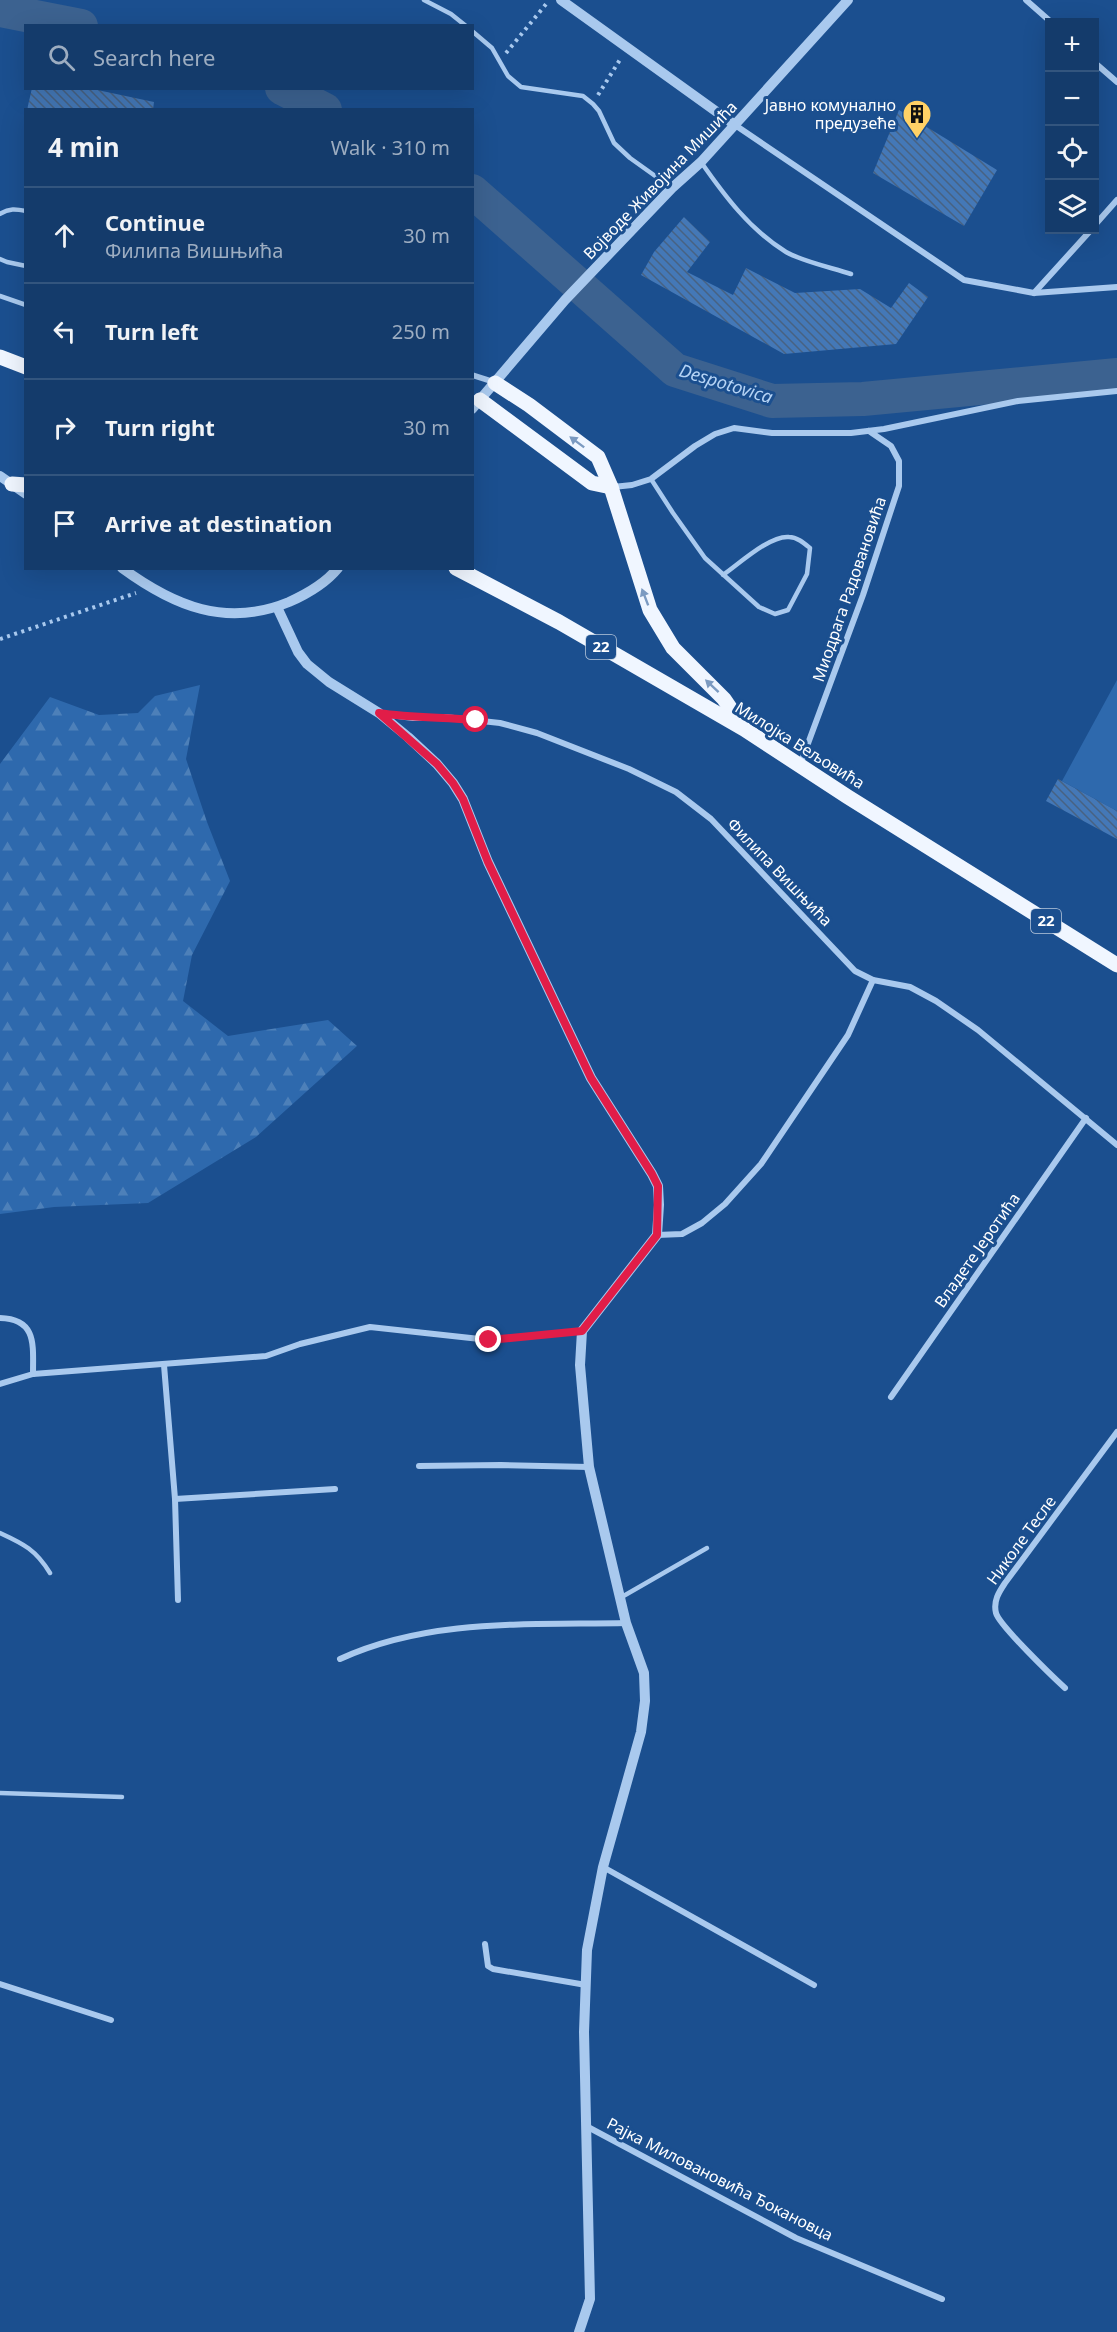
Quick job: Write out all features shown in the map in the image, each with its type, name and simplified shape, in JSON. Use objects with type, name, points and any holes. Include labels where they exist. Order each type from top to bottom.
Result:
[{"type":"main road","points":[[0,357],[24,366]]},
{"type":"main road","points":[[495,382],[529,405],[597,458],[611,487],[643,592],[661,630],[673,648],[724,699],[744,729]]},
{"type":"main road","points":[[476,404],[592,483],[611,487]]},
{"type":"main road","name":"Милојка Вељовића","points":[[460,570],[559,622],[744,729],[1117,965]]},
{"type":"street","points":[[561,0],[735,125],[964,279],[1034,292],[1117,287]]},
{"type":"street","name":"Војводе Живојина Мишића","points":[[476,404],[566,300],[735,125],[848,0]]},
{"type":"street","points":[[1026,0],[1046,18]]},
{"type":"street","points":[[1099,66],[1117,82]]},
{"type":"street","points":[[1099,220],[1117,200]]},
{"type":"street","points":[[1034,292],[1087,234]]},
{"type":"street","points":[[474,376],[495,382]]},
{"type":"street","points":[[611,487],[632,485],[651,479],[695,446],[715,434],[734,428],[817,435],[869,431],[1018,400],[1117,391]]},
{"type":"street","name":"Миодрага Радовановића","points":[[800,766],[863,595],[899,486],[899,461],[891,446],[869,431]]},
{"type":"street","points":[[125,570],[151,588],[180,603],[214,612],[244,613],[277,607],[304,595],[336,570]]},
{"type":"street","points":[[0,1384],[33,1374],[266,1356],[300,1344],[370,1327],[489,1340],[582,1331],[657,1235],[658,1186],[591,1078],[488,862],[463,799],[437,764],[379,713],[329,682],[307,664],[298,652],[277,607]]},
{"type":"street","name":"Филипа Вишњића","points":[[379,713],[414,718],[445,717],[500,723],[537,733],[676,792],[711,819],[855,972],[873,980],[910,987],[936,1001],[978,1030],[1117,1145]]},
{"type":"street","points":[[657,1235],[682,1234],[702,1223],[725,1204],[761,1164],[848,1035],[873,980]]},
{"type":"street","name":"Владете Јеротића","points":[[891,1397],[1086,1118]]},
{"type":"street","points":[[0,1318],[16,1319],[27,1329],[33,1340],[33,1374]]},
{"type":"street","name":"Рајка Миловановића Ђокановца","points":[[579,2332],[590,2299],[585,2126],[587,1950],[603,1867],[641,1732],[645,1701],[644,1673],[626,1623],[589,1467],[580,1365],[582,1331]]},
{"type":"street","points":[[164,1365],[175,1499],[178,1600]]},
{"type":"street","name":"Николе Тесле","points":[[1065,1688],[1038,1663],[996,1615],[995,1600],[1005,1583],[1117,1432]]},
{"type":"street","points":[[419,1466],[589,1467]]},
{"type":"street","points":[[175,1499],[335,1489]]},
{"type":"street","points":[[339,1659],[367,1647],[408,1635],[453,1628],[626,1623]]},
{"type":"street","points":[[603,1867],[814,1985]]},
{"type":"street","points":[[485,1944],[485,1958],[488,1966],[493,1969],[586,1985]]},
{"type":"street","points":[[0,1984],[111,2020]]},
{"type":"street","name":"Рајка Миловановића Ђокановца","points":[[585,2126],[796,2238],[942,2299]]},
{"type":"lane","points":[[424,0],[451,14],[464,24]]},
{"type":"lane","points":[[474,33],[492,48],[508,76],[521,87],[583,96],[600,111],[614,143],[630,158],[672,188]]},
{"type":"lane","points":[[700,162],[723,193],[753,225],[787,253],[851,274]]},
{"type":"lane","points":[[0,214],[5,210],[24,211]]},
{"type":"lane","points":[[0,258],[24,266]]},
{"type":"lane","points":[[0,296],[24,304]]},
{"type":"lane","points":[[651,479],[705,558],[723,575],[759,607],[775,614],[788,610],[807,574],[810,548],[802,541],[790,536],[776,538],[723,575]]},
{"type":"lane","points":[[0,1533],[27,1546],[41,1558],[50,1573]]},
{"type":"lane","points":[[620,1598],[707,1548]]},
{"type":"lane","points":[[0,1793],[122,1797]]},
{"type":"path","points":[[500,60],[549,0]]},
{"type":"path","points":[[593,104],[627,48]]},
{"type":"path","points":[[0,639],[151,588]]},
{"type":"green space","points":[[1117,680],[1117,811],[1062,781]]},
{"type":"green space","points":[[200,685],[186,759],[230,881],[192,955],[183,1001],[228,1036],[328,1020],[357,1046],[256,1137],[148,1203],[54,1207],[0,1214],[0,764],[50,697],[99,715],[138,713],[155,696]]},
{"type":"building","points":[[32,90],[97,90],[154,102],[153,108],[27,108]]},
{"type":"building","name":"Јавно комунално предузеће","points":[[899,110],[997,170],[964,226],[873,173]]},
{"type":"building","points":[[684,217],[710,242],[687,272],[733,295],[746,268],[795,293],[860,289],[891,308],[909,283],[928,297],[896,344],[784,354],[641,275],[654,252]]},
{"type":"building","points":[[1058,779],[1117,811],[1117,839],[1046,801]]},
{"type":"waterway","name":"Despotovica","points":[[0,10],[71,24]]},
{"type":"waterway","name":"Despotovica","points":[[286,90],[321,108]]},
{"type":"waterway","name":"Despotovica","points":[[474,193],[675,370],[772,401],[863,399],[1117,375]]},
{"type":"place","name":"Јавно комунално предузеће","points":[[917,140]]},
{"type":"route","points":[[476,720],[445,717],[414,718],[379,713],[446,773],[463,799],[488,862],[591,1078],[658,1186],[659,1205],[657,1235],[582,1331],[489,1340]]}]
